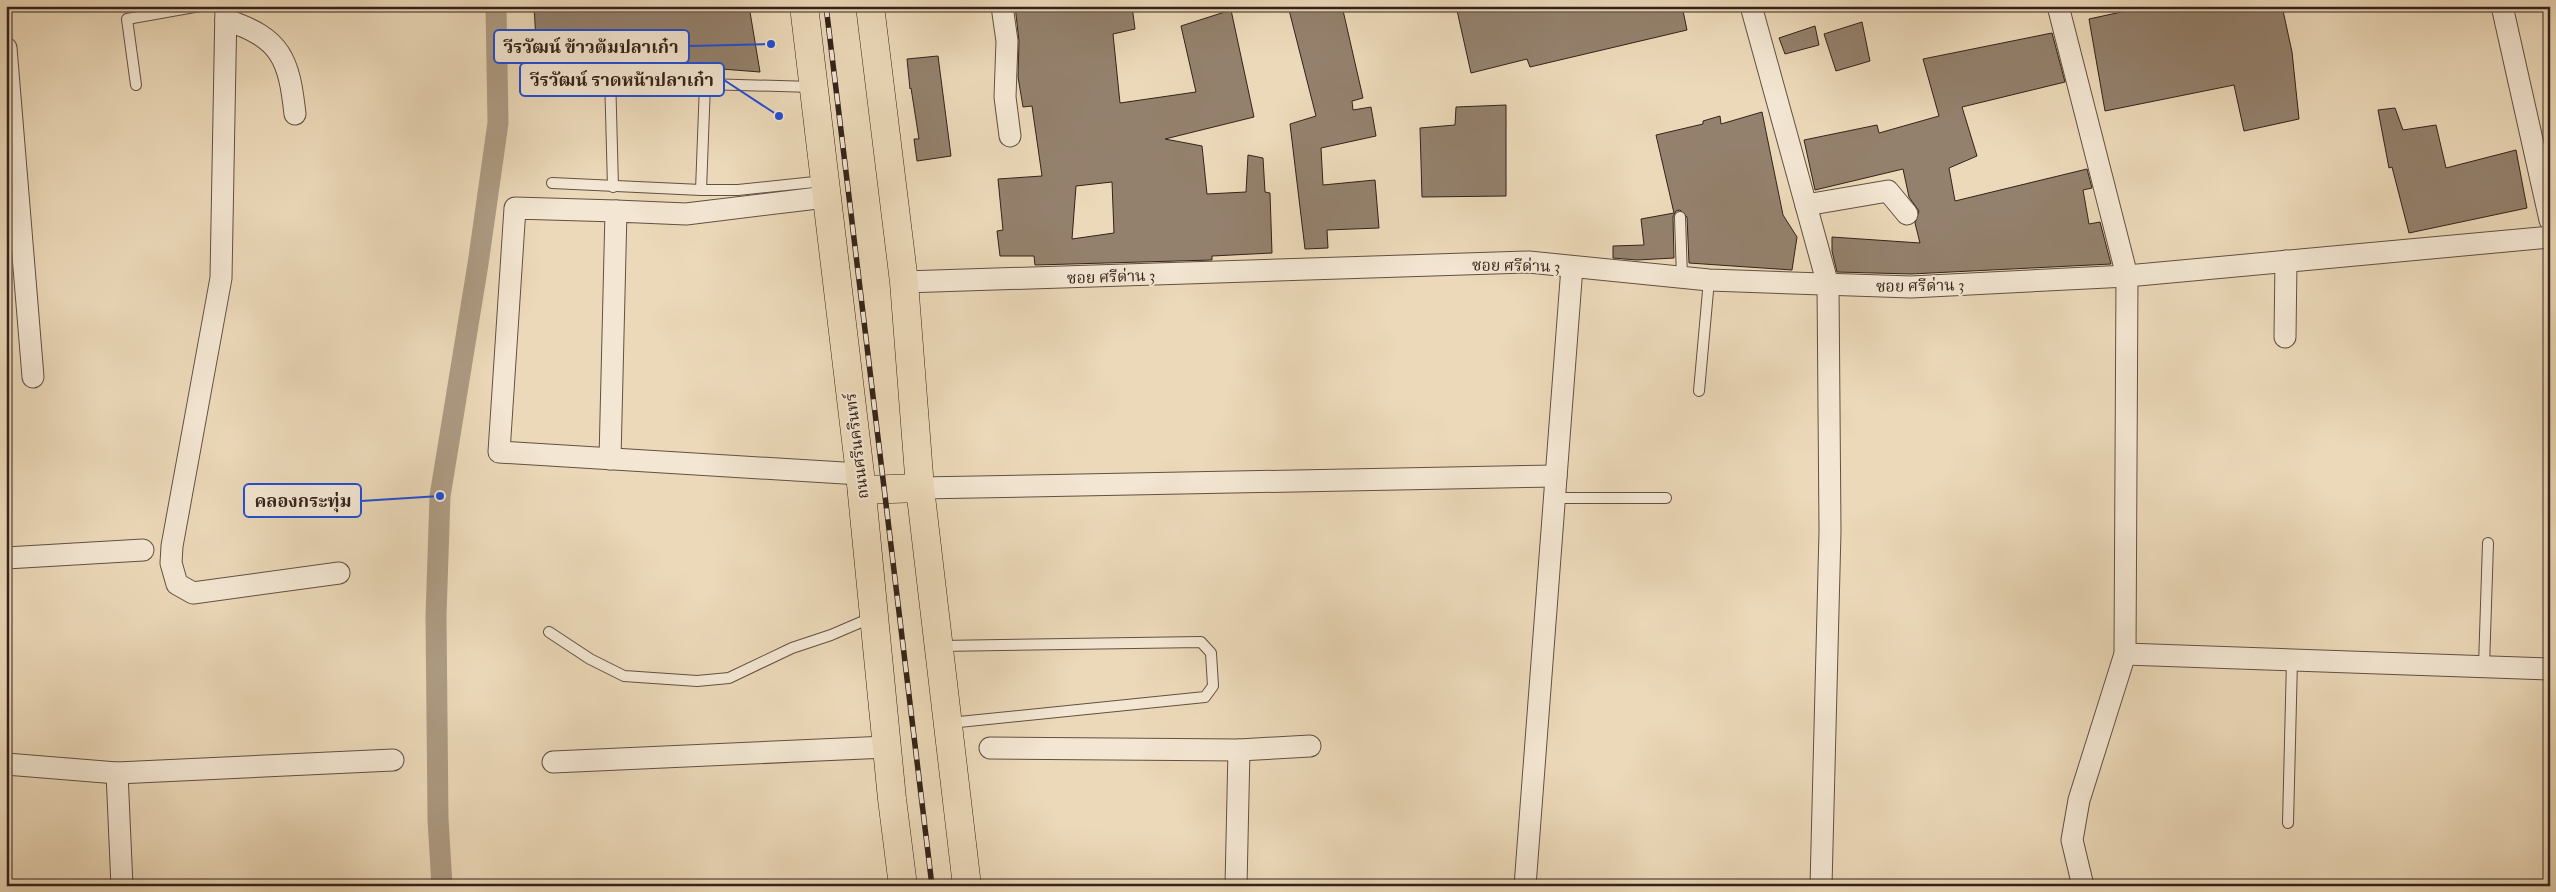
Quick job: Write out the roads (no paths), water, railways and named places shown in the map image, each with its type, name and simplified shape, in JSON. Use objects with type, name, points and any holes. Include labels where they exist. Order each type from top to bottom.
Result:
[{"type":"main road","name":"ถนนศรีนครินทร์","points":[[804,6],[861,482],[903,886]]},
{"type":"main road","points":[[870,6],[904,282],[920,488],[967,886]]},
{"type":"main road","points":[[861,482],[920,488]]},
{"type":"street","points":[[1002,6],[1007,42],[1005,97],[1010,136]]},
{"type":"street","points":[[1752,6],[1828,284],[1830,532],[1821,886]]},
{"type":"street","points":[[2058,6],[2127,276],[2125,654],[2079,800],[2072,840],[2083,886]]},
{"type":"street","points":[[2502,6],[2550,220]]},
{"type":"street","points":[[226,13],[276,47],[289,71],[295,114]]},
{"type":"street","points":[[226,13],[221,278],[172,546],[171,563],[178,584],[193,593],[339,573]]},
{"type":"street","points":[[6,48],[33,376]]},
{"type":"street","points":[[825,189],[686,214],[515,208],[499,452],[610,459],[861,482]]},
{"type":"street","points":[[1806,205],[1888,191],[1907,214]]},
{"type":"street","points":[[610,459],[616,211]]},
{"type":"street","name":"ซอย ศรีด่าน 3","points":[[904,282],[1528,262],[1709,280],[1911,287],[2127,276],[2550,237]]},
{"type":"street","points":[[2285,338],[2286,261]]},
{"type":"street","points":[[1525,886],[1572,267]]},
{"type":"street","points":[[920,488],[1556,476]]},
{"type":"street","points":[[6,558],[143,550]]},
{"type":"street","points":[[2125,654],[2550,668]]},
{"type":"street","points":[[553,762],[887,746]]},
{"type":"street","points":[[990,748],[1239,750],[1310,746]]},
{"type":"street","points":[[1236,886],[1239,750]]},
{"type":"street","points":[[6,764],[117,774],[393,760]]},
{"type":"street","points":[[117,774],[122,886]]},
{"type":"lane","points":[[136,85],[127,19],[200,6]]},
{"type":"lane","points":[[536,66],[705,84],[814,87]]},
{"type":"lane","points":[[610,74],[613,187]]},
{"type":"lane","points":[[700,190],[705,84]]},
{"type":"lane","points":[[552,183],[700,190],[825,189]]},
{"type":"lane","points":[[1680,217],[1682,278]]},
{"type":"lane","points":[[1699,391],[1709,280]]},
{"type":"lane","points":[[1554,498],[1666,498]]},
{"type":"lane","points":[[2484,666],[2488,543]]},
{"type":"lane","points":[[549,632],[590,659],[624,676],[698,681],[729,678],[792,648],[831,635],[874,617]]},
{"type":"lane","points":[[940,646],[1200,642],[1210,652],[1213,686],[1205,697],[948,723]]},
{"type":"lane","points":[[2288,823],[2292,660]]},
{"type":"waterway","points":[[442,886],[438,819],[436,616],[440,496],[478,264],[498,123],[496,6]]},
{"type":"railway","points":[[826,6],[932,886]]},
{"type":"place","name":"วีรวัฒน์ ข้าวต้มปลาเก๋า","points":[[771,44]]},
{"type":"place","name":"วีรวัฒน์ ราดหน้าปลาเก๋า","points":[[779,116]]},
{"type":"place","name":"คลองกระทุ่ม","points":[[440,496]]}]
